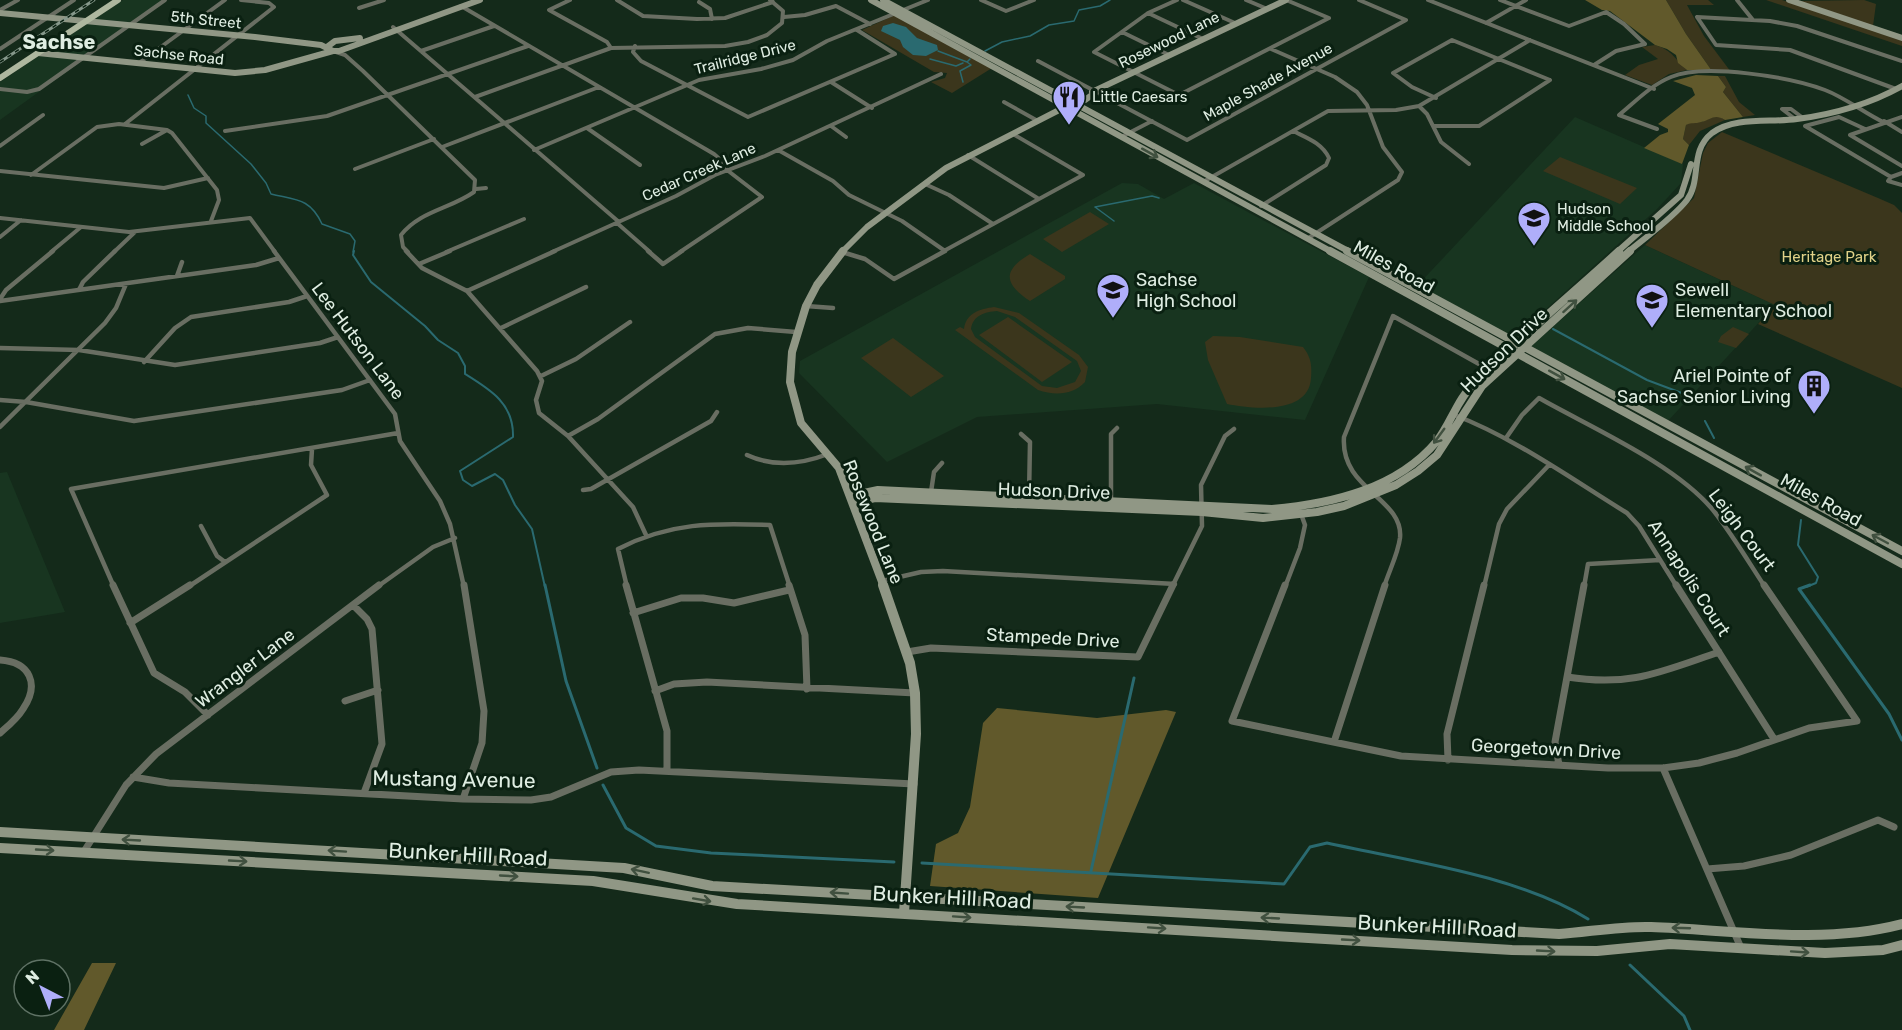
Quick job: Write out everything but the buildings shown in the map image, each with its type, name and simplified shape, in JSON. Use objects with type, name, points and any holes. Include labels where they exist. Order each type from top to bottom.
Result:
[{"type":"main road","points":[[0,78],[84,20],[108,0]]},
{"type":"main road","points":[[0,71],[49,39],[118,0]]},
{"type":"main road","points":[[335,41],[331,49],[348,48],[394,28],[480,0]]},
{"type":"main road","name":"Miles Road","points":[[871,0],[962,50],[1129,133],[1207,180],[1517,349],[1902,564]]},
{"type":"main road","name":"Miles Road","points":[[883,0],[1071,104],[1121,137],[1180,170],[1207,180],[1261,206],[1311,237]]},
{"type":"main road","name":"Rosewood Lane","points":[[904,913],[914,784],[915,693],[907,652],[839,468],[801,423],[792,399],[791,362],[796,332],[806,306],[817,285],[842,252],[886,213],[925,183],[968,155],[1092,96],[1132,72],[1286,0]]},
{"type":"main road","points":[[1789,0],[1902,38]]},
{"type":"main road","name":"5th Street","points":[[0,11],[41,13],[50,16]]},
{"type":"main road","name":"5th Street","points":[[0,11],[35,17],[50,16],[239,35],[331,49]]},
{"type":"main road","points":[[35,17],[41,13]]},
{"type":"main road","name":"5th Street","points":[[255,37],[335,41],[348,48]]},
{"type":"main road","points":[[38,53],[37,51],[49,39]]},
{"type":"main road","points":[[962,50],[969,47]]},
{"type":"main road","name":"Sachse Road","points":[[38,53],[195,70],[252,72],[331,49]]},
{"type":"main road","name":"Hudson Drive","points":[[1797,118],[1853,105],[1898,86]]},
{"type":"main road","points":[[1180,170],[1194,184]]},
{"type":"main road","name":"Miles Road","points":[[1517,349],[1902,551]]},
{"type":"main road","name":"Hudson Drive","points":[[852,500],[878,490],[1029,496],[1202,508],[1239,517],[1348,505],[1420,457],[1436,441],[1466,392],[1488,369],[1517,349]]},
{"type":"main road","name":"Hudson Drive","points":[[1370,491],[1398,482],[1437,455],[1462,417]]},
{"type":"main road","name":"Hudson Drive","points":[[852,500],[876,498],[1202,508]]},
{"type":"main road","name":"Bunker Hill Road","points":[[0,832],[624,868],[712,886],[1559,934],[1647,927],[1830,935],[1879,930],[1902,924]]},
{"type":"main road","name":"Bunker Hill Road","points":[[0,848],[593,881],[621,883],[712,901],[1512,951],[1597,951],[1670,944],[1825,953],[1883,950],[1902,945]]},
{"type":"street","points":[[0,11],[18,0]]},
{"type":"street","points":[[0,49],[74,0]]},
{"type":"street","points":[[0,89],[33,91],[165,0]]},
{"type":"street","points":[[139,63],[225,0]]},
{"type":"street","points":[[125,124],[272,9],[274,5],[241,0]]},
{"type":"street","points":[[359,8],[384,0]]},
{"type":"street","points":[[570,0],[549,9],[607,42],[611,48]]},
{"type":"street","points":[[475,97],[611,48],[701,47],[752,40],[772,31],[784,17],[783,11],[772,1],[737,15],[712,19],[643,16],[616,0]]},
{"type":"street","name":"Trailridge Drive","points":[[534,150],[710,76],[748,71],[793,60],[827,41],[927,0]]},
{"type":"street","points":[[981,0],[1006,11],[1034,0]]},
{"type":"street","points":[[1177,0],[1148,13],[1094,52],[1179,95],[1329,18],[1286,0]]},
{"type":"street","points":[[1183,0],[1235,23]]},
{"type":"street","points":[[1246,0],[1265,8]]},
{"type":"street","name":"Maple Shade Avenue","points":[[1096,92],[1187,140],[1406,20],[1359,0]]},
{"type":"street","points":[[1428,0],[1654,89]]},
{"type":"street","points":[[1500,0],[1569,26],[1606,12],[1624,24],[1645,44],[1616,51],[1594,65]]},
{"type":"street","points":[[1486,23],[1526,0]]},
{"type":"street","points":[[1737,0],[1753,20]]},
{"type":"street","points":[[699,2],[710,9],[712,19]]},
{"type":"street","points":[[394,28],[663,264],[762,197],[727,170],[723,162],[714,154],[461,6]]},
{"type":"street","points":[[784,17],[805,15],[836,6],[870,24]]},
{"type":"street","points":[[1148,13],[1203,39]]},
{"type":"street","points":[[1898,86],[1790,50],[1774,47],[1716,45],[1697,17],[1753,20],[1812,29],[1902,61]]},
{"type":"street","points":[[421,51],[494,26]]},
{"type":"street","points":[[635,46],[633,52],[641,61],[744,117],[753,116],[895,54],[857,30]]},
{"type":"street","points":[[1122,32],[1169,55]]},
{"type":"street","points":[[1436,98],[1412,87],[1393,73],[1452,40],[1550,80]]},
{"type":"street","points":[[1207,180],[1328,111],[1396,110],[1419,106],[1436,98],[1530,40]]},
{"type":"street","points":[[225,131],[327,116],[528,46]]},
{"type":"street","points":[[348,48],[388,95],[473,177],[476,189]]},
{"type":"street","points":[[1271,49],[1316,69],[1356,91],[1363,99],[1381,144],[1400,167],[1401,177],[1311,237]]},
{"type":"street","points":[[1038,61],[1096,92]]},
{"type":"street","points":[[1657,129],[1619,115],[1674,76],[1684,73],[1766,76],[1802,83],[1824,90],[1902,132]]},
{"type":"street","name":"Cedar Creek Lane","points":[[467,291],[618,223],[727,170],[872,108],[940,74]]},
{"type":"street","points":[[1433,126],[1479,126],[1550,80]]},
{"type":"street","points":[[831,82],[872,108]]},
{"type":"street","points":[[442,147],[599,87]]},
{"type":"street","points":[[1004,102],[1038,121]]},
{"type":"street","points":[[1419,106],[1427,114],[1441,142],[1469,164]]},
{"type":"street","points":[[0,146],[43,115]]},
{"type":"street","points":[[1865,129],[1839,117],[1805,126],[1891,177]]},
{"type":"street","points":[[1850,135],[1902,117]]},
{"type":"street","name":"Hudson Drive","points":[[1462,417],[1471,399],[1517,349],[1687,200],[1691,192],[1699,151],[1710,136],[1722,128],[1744,122],[1797,118]]},
{"type":"street","points":[[1121,137],[1152,121]]},
{"type":"street","points":[[32,175],[92,129],[111,124],[125,124],[166,130],[172,133],[217,190],[219,200],[212,221]]},
{"type":"street","points":[[831,126],[846,136]]},
{"type":"street","points":[[587,128],[640,165]]},
{"type":"street","points":[[142,144],[166,130]]},
{"type":"street","points":[[1261,206],[1326,165],[1329,158],[1325,149],[1320,145],[1293,131]]},
{"type":"street","points":[[842,252],[865,259],[894,279],[1083,175],[1013,134]]},
{"type":"street","points":[[1850,135],[1902,166]]},
{"type":"street","points":[[355,169],[434,139]]},
{"type":"street","points":[[778,150],[833,181],[849,195],[902,221],[945,251]]},
{"type":"street","points":[[968,155],[1039,199]]},
{"type":"street","points":[[0,171],[164,188],[208,178]]},
{"type":"street","points":[[1902,173],[1891,177],[1888,183],[1902,185]]},
{"type":"street","points":[[925,183],[949,195],[993,224]]},
{"type":"street","points":[[486,188],[476,189],[465,199],[423,216],[403,231],[400,242],[418,264],[436,277],[454,283],[467,291],[501,328],[541,376],[540,390],[536,400],[539,413],[568,436],[633,507],[646,535]]},
{"type":"street","name":"Lee Hutson Lane","points":[[0,218],[135,231],[250,218],[395,414],[398,433],[404,448],[430,484],[455,538],[484,711],[482,743],[463,799]]},
{"type":"street","points":[[418,264],[524,219]]},
{"type":"street","points":[[0,237],[21,220]]},
{"type":"street","points":[[0,300],[6,290],[81,227]]},
{"type":"street","points":[[79,290],[83,282],[135,231]]},
{"type":"street","points":[[0,300],[256,265],[279,258]]},
{"type":"street","points":[[177,276],[183,262]]},
{"type":"street","points":[[0,427],[111,316],[126,284]]},
{"type":"street","points":[[501,328],[586,287]]},
{"type":"street","points":[[144,362],[175,328],[191,317],[289,302],[307,296]]},
{"type":"street","points":[[806,306],[833,308]]},
{"type":"street","points":[[1334,742],[1400,537],[1390,510],[1350,472],[1341,449],[1393,316],[1488,369]]},
{"type":"street","points":[[541,376],[576,359],[630,322]]},
{"type":"street","points":[[568,436],[598,419],[715,334],[748,328],[796,332]]},
{"type":"street","points":[[0,348],[79,350],[167,365],[320,343],[338,337]]},
{"type":"street","points":[[0,400],[26,402],[116,419],[149,420],[342,390],[370,380]]},
{"type":"street","name":"Leigh Court","points":[[1506,438],[1522,415],[1539,398],[1666,469],[1688,485],[1713,510],[1857,721]]},
{"type":"street","points":[[583,490],[591,489],[711,421],[717,412]]},
{"type":"street","name":"Annapolis Court","points":[[1452,414],[1506,438],[1627,513],[1639,526],[1774,739]]},
{"type":"street","points":[[1112,500],[1110,434],[1118,428]]},
{"type":"street","name":"Stampede Drive","points":[[907,652],[931,648],[1138,657],[1202,526],[1201,485],[1225,436],[1234,429]]},
{"type":"street","points":[[208,715],[185,692],[154,673],[71,489],[398,433]]},
{"type":"street","points":[[1022,434],[1030,442],[1029,496]]},
{"type":"street","points":[[130,623],[327,495],[311,465],[312,449]]},
{"type":"street","points":[[747,455],[754,460],[798,462],[812,461],[828,454]]},
{"type":"street","points":[[931,492],[934,472],[942,464]]},
{"type":"street","points":[[1448,760],[1447,734],[1499,524],[1507,509],[1549,465]]},
{"type":"street","name":"Georgetown Drive","points":[[1300,510],[1305,525],[1300,548],[1232,721],[1401,756],[1448,760],[1663,768],[1699,764],[1809,728],[1857,721]]},
{"type":"street","points":[[667,771],[667,731],[633,613],[618,549],[646,535],[674,526],[706,523],[770,525],[805,635],[807,689]]},
{"type":"street","points":[[201,526],[217,556],[225,562]]},
{"type":"street","name":"Wrangler Lane","points":[[83,852],[133,777],[156,754],[419,556],[455,538]]},
{"type":"street","points":[[1559,765],[1555,742],[1588,564],[1660,560]]},
{"type":"street","points":[[882,580],[921,572],[943,571],[1175,584]]},
{"type":"street","points":[[633,613],[681,598],[703,598],[734,603],[789,590]]},
{"type":"street","points":[[353,605],[367,619],[372,628],[382,744],[364,793]]},
{"type":"street","points":[[1567,677],[1605,682],[1637,678],[1674,669],[1719,652]]},
{"type":"street","points":[[0,660],[25,667],[30,674],[32,684],[26,705],[0,733]]},
{"type":"street","points":[[655,691],[674,684],[707,682],[915,693]]},
{"type":"street","points":[[345,701],[378,690]]},
{"type":"street","points":[[1663,768],[1741,948]]},
{"type":"street","name":"Mustang Avenue","points":[[133,777],[169,783],[531,801],[551,797],[610,772],[667,771],[914,784]]},
{"type":"street","points":[[1707,869],[1744,866],[1791,855],[1878,820],[1894,827]]},
{"type":"shaded area","points":[[123,0],[166,0],[0,120],[0,82]]},
{"type":"shaded area","points":[[1585,0],[1666,0],[1712,71],[1687,70],[1678,63],[1676,55],[1655,45],[1610,11],[1602,10]]},
{"type":"shaded area","points":[[1696,75],[1718,76],[1726,87],[1723,92],[1743,117],[1725,120],[1715,117],[1686,125],[1683,139],[1689,145],[1682,164],[1644,148],[1660,135],[1668,132],[1668,129],[1658,124],[1695,95],[1692,88],[1673,81]]},
{"type":"shaded area","name":"Hudson Middle School","points":[[1575,117],[1683,164],[1681,183],[1657,209],[1514,338],[1417,286]]},
{"type":"shaded area","name":"Sachse High School","points":[[1122,183],[1138,184],[1164,199],[1194,183],[1369,277],[1305,420],[1157,404],[977,417],[887,462],[799,373],[800,361]]},
{"type":"shaded area","name":"Sewell Elementary School","points":[[1645,245],[1775,305],[1667,422],[1529,348]]},
{"type":"shaded area","points":[[7,472],[65,612],[0,623],[0,473]]},
{"type":"shaded area","points":[[997,708],[1097,718],[1166,710],[1176,712],[1098,898],[930,886],[936,844],[958,833],[970,807],[983,723]]},
{"type":"shaded area","points":[[92,963],[116,963],[84,1030],[54,1030],[61,1018],[72,1018],[72,998]]},
{"type":"green space","points":[[1666,0],[1708,0],[1714,5],[1687,5],[1704,36],[1731,72],[1712,71]]},
{"type":"green space","points":[[1766,0],[1782,0],[1902,40],[1902,46]]},
{"type":"green space","points":[[1864,0],[1876,4],[1873,26],[1799,1]]},
{"type":"green space","points":[[895,15],[992,68],[952,93],[931,82],[945,78],[947,73],[934,72],[862,30]]},
{"type":"green space","points":[[1655,45],[1670,53],[1687,70],[1669,74],[1652,85],[1625,75],[1639,65],[1658,59],[1642,47]]},
{"type":"green space","points":[[1718,76],[1725,76],[1739,102],[1755,115],[1743,117],[1723,92],[1726,87]]},
{"type":"green space","points":[[1712,116],[1719,116],[1725,120],[1700,131],[1689,145],[1683,139],[1686,125],[1689,122],[1702,122]]},
{"type":"green space","name":"Heritage Park","points":[[1722,132],[1894,205],[1902,213],[1902,388],[1758,324],[1775,305],[1645,245],[1694,198],[1703,153],[1708,143]]},
{"type":"green space","points":[[1560,157],[1637,188],[1620,204],[1543,171]]},
{"type":"green space","points":[[1090,212],[1109,224],[1062,252],[1043,239]]},
{"type":"green space","points":[[1030,254],[1065,276],[1065,279],[1030,301],[1015,288],[1010,277],[1015,266]]},
{"type":"green space","points":[[994,307],[1019,313],[1079,355],[1088,367],[1085,382],[1069,392],[1051,393],[1038,390],[955,330],[960,327],[964,329],[968,319],[979,311]],"holes":[[[997,311],[1015,317],[1077,361],[1081,371],[1075,382],[1057,388],[1042,386],[975,337],[971,329],[974,320],[988,312]]]},
{"type":"green space","points":[[1008,317],[1072,362],[1042,382],[979,335]]},
{"type":"green space","points":[[1733,327],[1749,334],[1736,348],[1718,342],[1721,336]]},
{"type":"green space","points":[[1213,336],[1240,337],[1303,347],[1311,365],[1308,390],[1301,398],[1278,407],[1264,408],[1227,404],[1208,360],[1205,342]]},
{"type":"green space","points":[[893,338],[944,376],[911,397],[861,358]]},
{"type":"water","points":[[893,23],[906,27],[917,38],[937,45],[938,50],[926,56],[913,55],[903,47],[900,40],[881,31],[883,26]]},
{"type":"waterway","points":[[985,51],[1002,42],[1030,36],[1049,25],[1074,21],[1079,10],[1100,6],[1110,0]]},
{"type":"waterway","points":[[938,51],[967,62]]},
{"type":"waterway","points":[[930,59],[956,66],[963,63]]},
{"type":"waterway","points":[[967,62],[970,59]]},
{"type":"waterway","points":[[963,82],[960,71],[971,65],[967,62]]},
{"type":"waterway","points":[[188,95],[194,108],[206,116],[206,123],[251,164],[266,183],[271,194],[295,199],[307,205],[322,224],[350,234],[355,241],[353,252]]},
{"type":"waterway","points":[[1114,221],[1095,207],[1152,196],[1159,198]]},
{"type":"waterway","points":[[354,251],[353,255],[371,282],[425,326],[438,340],[458,353],[465,366],[465,374],[492,392],[510,415],[513,437],[460,471],[463,480],[472,486],[495,474],[503,480],[515,505],[532,529],[545,587]]},
{"type":"waterway","points":[[1553,329],[1647,380],[1695,398]]},
{"type":"waterway","points":[[1705,421],[1714,438]]},
{"type":"waterway","points":[[1801,520],[1798,545],[1818,577],[1816,583],[1806,587]]},
{"type":"waterway","points":[[545,585],[566,681],[597,768]]},
{"type":"waterway","points":[[1810,585],[1799,589],[1889,714],[1902,740]]},
{"type":"waterway","points":[[1091,871],[1134,678]]},
{"type":"waterway","points":[[603,785],[626,828],[656,846],[711,853],[894,862]]},
{"type":"waterway","points":[[922,863],[1284,884],[1310,847],[1327,843],[1427,863],[1496,880],[1560,904],[1588,919]]},
{"type":"waterway","points":[[1630,965],[1684,1016],[1690,1030]]},
{"type":"railway","points":[[0,62],[94,0]]},
{"type":"place","name":"Little Caesars","points":[[1069,126]]},
{"type":"place","name":"Hudson Middle School","points":[[1534,247]]},
{"type":"place","name":"Sachse High School","points":[[1113,319]]},
{"type":"place","name":"Sewell Elementary School","points":[[1652,329]]},
{"type":"place","name":"Ariel Pointe of Sachse Senior Living","points":[[1814,415]]},
{"type":"district","name":"Sachse","points":[[59,42]]}]
